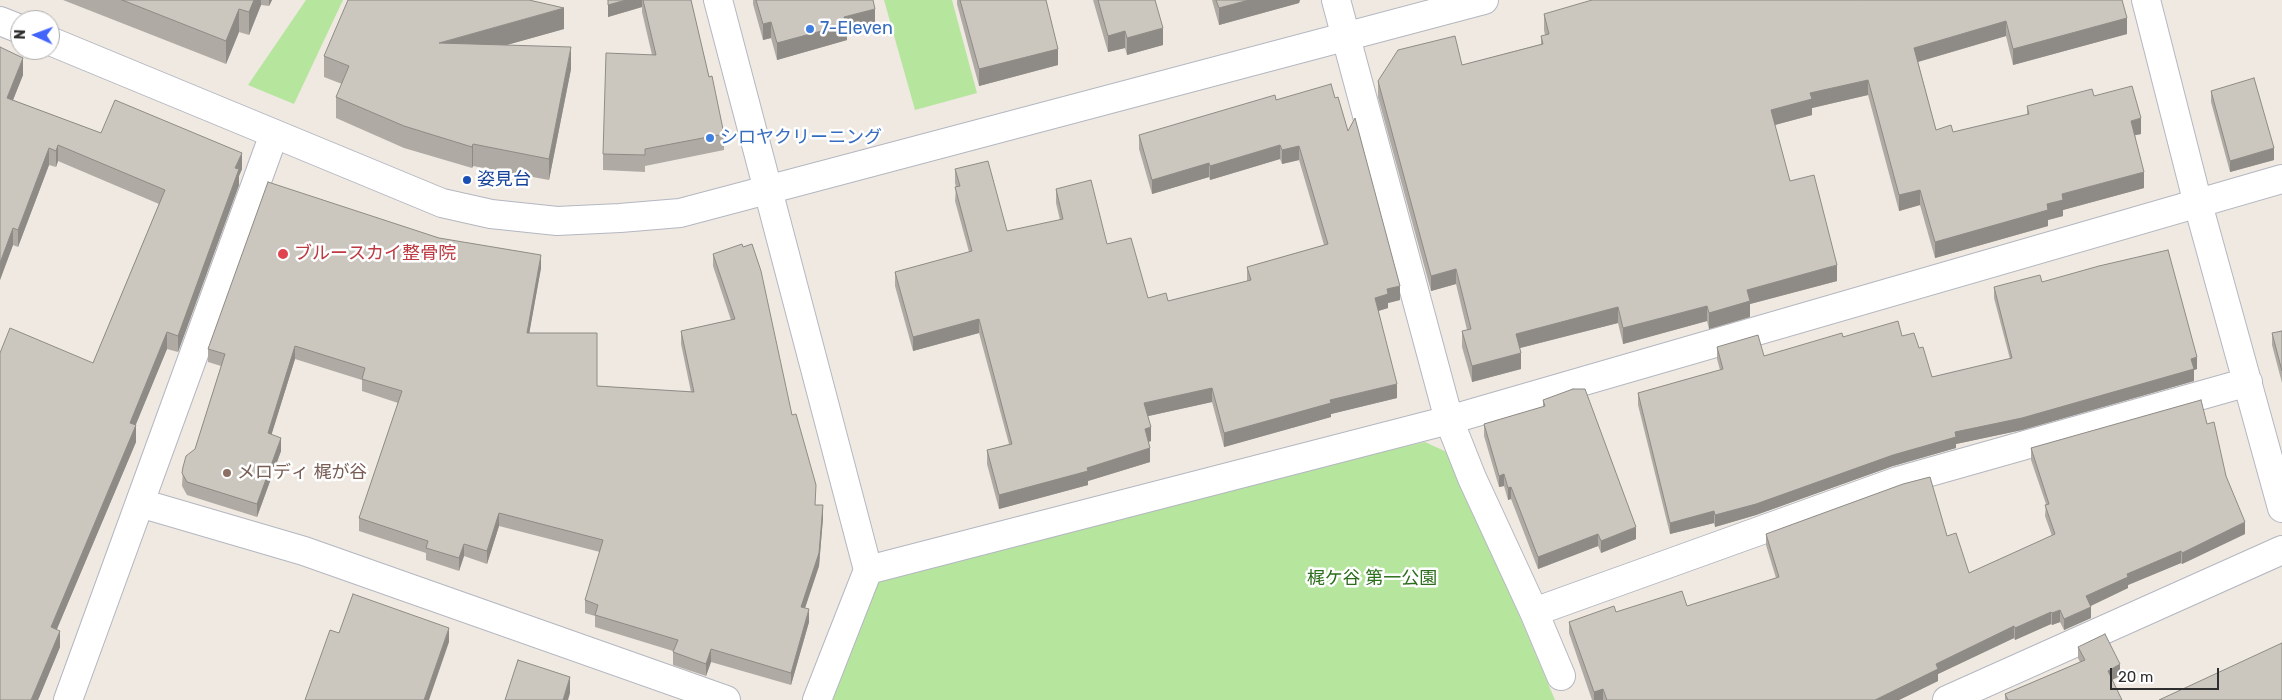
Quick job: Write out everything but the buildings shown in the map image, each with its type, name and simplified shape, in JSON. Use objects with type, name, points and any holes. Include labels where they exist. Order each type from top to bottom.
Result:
[{"type":"street","points":[[718,0],[868,570],[817,700]]},
{"type":"street","points":[[1336,0],[1449,420],[1472,478],[1534,612],[1561,676]]},
{"type":"street","points":[[60,45],[442,203],[491,214],[557,221],[680,213],[1484,0]]},
{"type":"street","points":[[2146,0],[2198,204],[2282,508]]},
{"type":"street","points":[[68,700],[274,134]]},
{"type":"street","points":[[868,570],[1449,420],[2198,204],[2282,178]]},
{"type":"street","points":[[1534,612],[1898,481],[2248,382]]},
{"type":"street","points":[[140,503],[304,551],[726,700]]},
{"type":"street","points":[[1948,700],[1977,694],[2282,550]]},
{"type":"green space","points":[[306,0],[343,0],[294,104],[248,85]]},
{"type":"green space","points":[[884,0],[952,0],[977,93],[915,110]]},
{"type":"green space","name":"梶ケ谷 第一公園","points":[[1425,442],[1451,454],[1555,700],[829,700],[868,570]]},
{"type":"place","name":"7-Eleven","points":[[810,29]]},
{"type":"place","name":"シロヤクリーニング","points":[[710,138]]},
{"type":"place","name":"姿見台","points":[[467,180]]},
{"type":"place","name":"ブルースカイ整骨院","points":[[283,254]]},
{"type":"place","name":"メロディ 梶が谷","points":[[227,473]]}]
